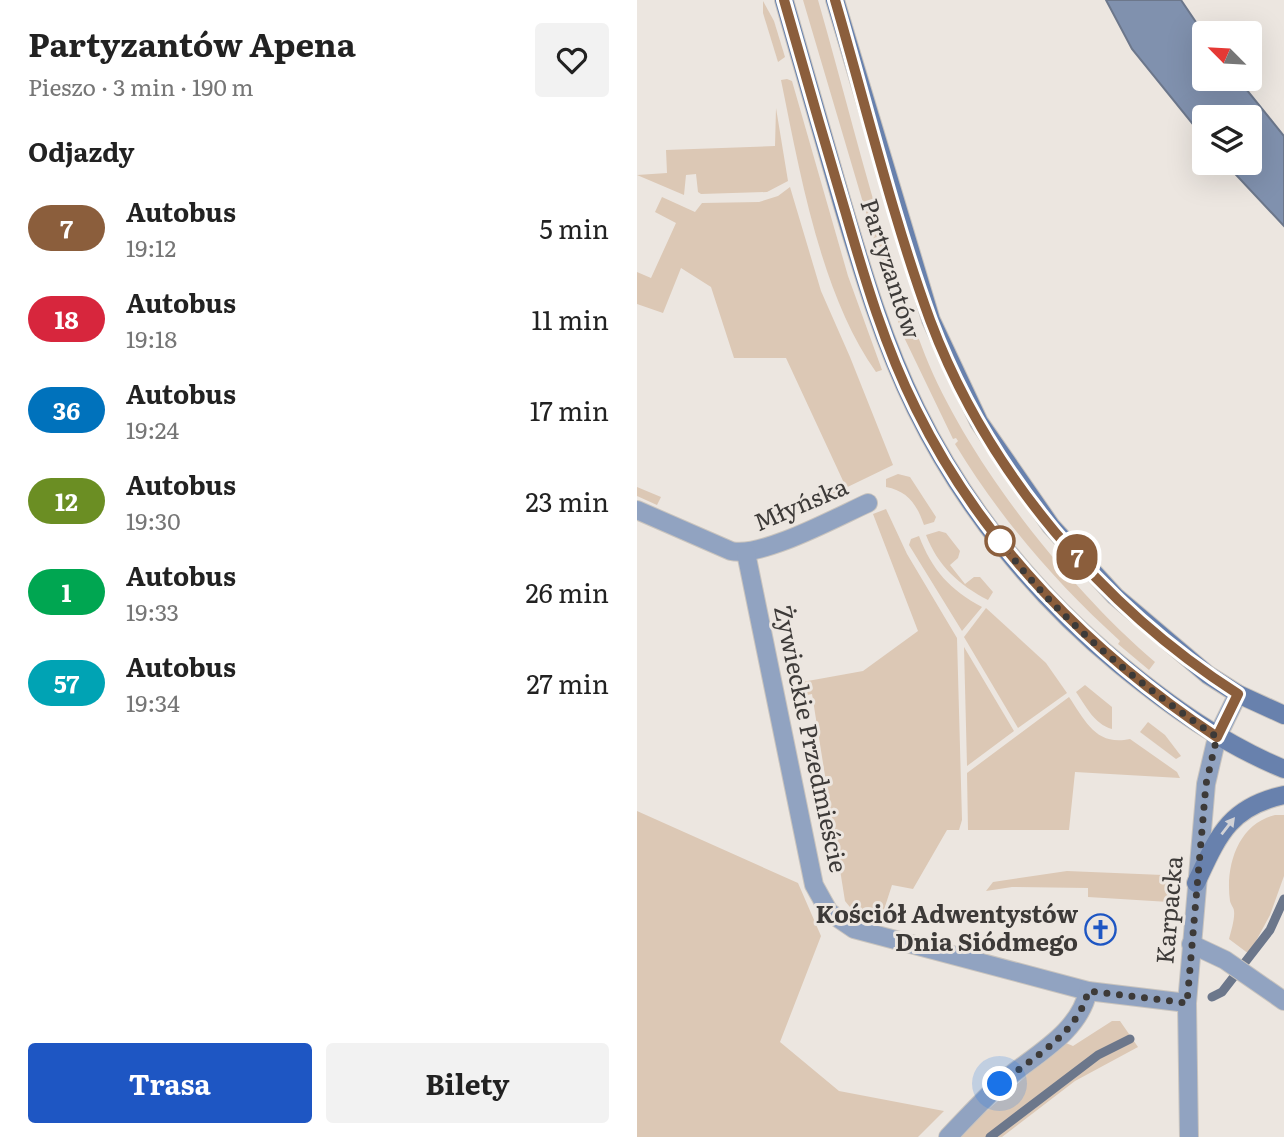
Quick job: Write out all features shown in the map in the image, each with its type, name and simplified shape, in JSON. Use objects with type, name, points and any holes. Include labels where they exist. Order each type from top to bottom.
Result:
[{"type":"main road","name":"Partyzantów","points":[[784,0],[883,331],[916,409],[971,502],[1043,592],[1117,662],[1217,737],[1284,769]]},
{"type":"main road","name":"Partyzantów","points":[[835,0],[931,320],[979,422],[1019,483],[1082,564],[1185,658],[1238,694],[1284,715]]},
{"type":"main road","points":[[1196,883],[1224,828],[1236,815],[1250,805],[1284,795]]},
{"type":"street","name":"Młyńska","points":[[637,510],[731,551],[746,553],[766,548],[868,503]]},
{"type":"street","name":"Żywieckie Przedmieście","points":[[746,553],[814,885],[829,912],[854,929],[1088,991],[1187,1003]]},
{"type":"street","name":"Karpacka","points":[[1189,1137],[1187,1003],[1209,764],[1217,737],[1238,694]]},
{"type":"street","points":[[1191,944],[1225,960],[1284,1001]]},
{"type":"street","points":[[948,1137],[1000,1084],[1072,1025],[1084,1008],[1088,991]]},
{"type":"shaded area","points":[[803,0],[818,0],[894,268],[925,355],[943,395],[967,437],[1023,520],[1089,598],[1155,662],[1149,670],[1118,644],[1120,641],[1073,596],[1030,548],[991,498],[955,444],[958,441],[953,439],[901,331]]},
{"type":"shaded area","points":[[763,1],[774,21],[785,57],[778,62],[763,13]]},
{"type":"shaded area","points":[[781,80],[792,81],[848,276],[882,370],[876,372],[841,307],[815,232]]},
{"type":"shaded area","points":[[776,108],[788,181],[767,192],[701,194],[698,192],[696,174],[686,175],[684,195],[637,175],[667,173],[666,150],[775,146]]},
{"type":"shaded area","points":[[790,187],[821,291],[893,465],[831,495],[823,492],[844,483],[786,358],[734,358],[711,287],[681,268],[663,313],[637,304],[637,272],[651,278],[676,223],[655,212],[662,197],[695,212],[702,203],[759,202],[778,196]]},
{"type":"shaded area","points":[[898,474],[910,477],[936,517],[934,522],[924,525],[911,500],[886,487],[886,479]]},
{"type":"shaded area","points":[[637,487],[661,497],[657,505],[637,496]]},
{"type":"shaded area","points":[[886,509],[907,554],[957,638],[962,820],[959,830],[947,830],[913,889],[892,885],[880,922],[854,912],[845,901],[812,694],[793,698],[791,684],[863,671],[918,631],[873,514]]},
{"type":"shaded area","points":[[939,531],[946,533],[960,551],[958,558],[950,565],[965,584],[974,577],[980,577],[993,592],[988,600],[959,581],[943,565],[926,535]]},
{"type":"shaded area","points":[[919,536],[943,578],[960,594],[982,607],[962,631],[909,545],[911,539]]},
{"type":"shaded area","points":[[986,608],[1046,663],[1067,693],[1018,728],[964,637]]},
{"type":"shaded area","points":[[964,647],[1014,731],[967,766]]},
{"type":"shaded area","points":[[1085,685],[1112,707],[1112,729],[1095,719],[1076,692]]},
{"type":"shaded area","points":[[1069,697],[1093,730],[1109,739],[1130,739],[1177,772],[1180,778],[1075,772],[1069,830],[968,830],[967,773]]},
{"type":"shaded area","points":[[1148,722],[1165,735],[1181,756],[1176,759],[1140,732]]},
{"type":"shaded area","points":[[637,811],[798,883],[821,936],[780,1042],[839,1091],[944,1111],[918,1137],[637,1137]]},
{"type":"shaded area","points":[[1275,815],[1284,815],[1284,876],[1270,915],[1249,954],[1229,939],[1234,914],[1229,888],[1232,861],[1243,837],[1252,827]]},
{"type":"shaded area","points":[[1067,871],[1163,875],[1170,884],[1169,902],[1088,897],[1088,888],[1012,887],[986,891],[993,882]]},
{"type":"shaded area","points":[[1112,1021],[1120,1021],[1138,1047],[1075,1081],[1002,1137],[957,1137],[1051,1054],[1066,1043],[1073,1046]]},
{"type":"water","points":[[1106,0],[1181,0],[1195,21],[1192,21],[1192,91],[1248,91],[1259,105],[1192,105],[1192,123],[1132,49]]},
{"type":"water","points":[[1262,109],[1284,136],[1284,226],[1236,175],[1262,175]]},
{"type":"waterway","points":[[1212,997],[1222,992],[1270,930],[1284,899]]},
{"type":"waterway","points":[[990,1137],[1098,1055],[1130,1039]]},
{"type":"bus line","name":"7","points":[[784,0],[864,278],[916,409],[940,452],[971,502],[1003,545],[1066,616],[1098,647],[1154,692],[1217,737],[1238,694],[1185,658],[1082,564],[1011,472],[979,422],[953,373],[931,320],[911,259],[835,0]]},
{"type":"place","name":"Kościół Adwentystów Dnia Siódmego","points":[[1101,929]]},
{"type":"route","points":[[1000,541],[1035,584],[1098,647],[1180,712],[1217,737],[1206,784],[1187,1003],[1088,991],[1084,1008],[1072,1025],[1000,1084]]}]
